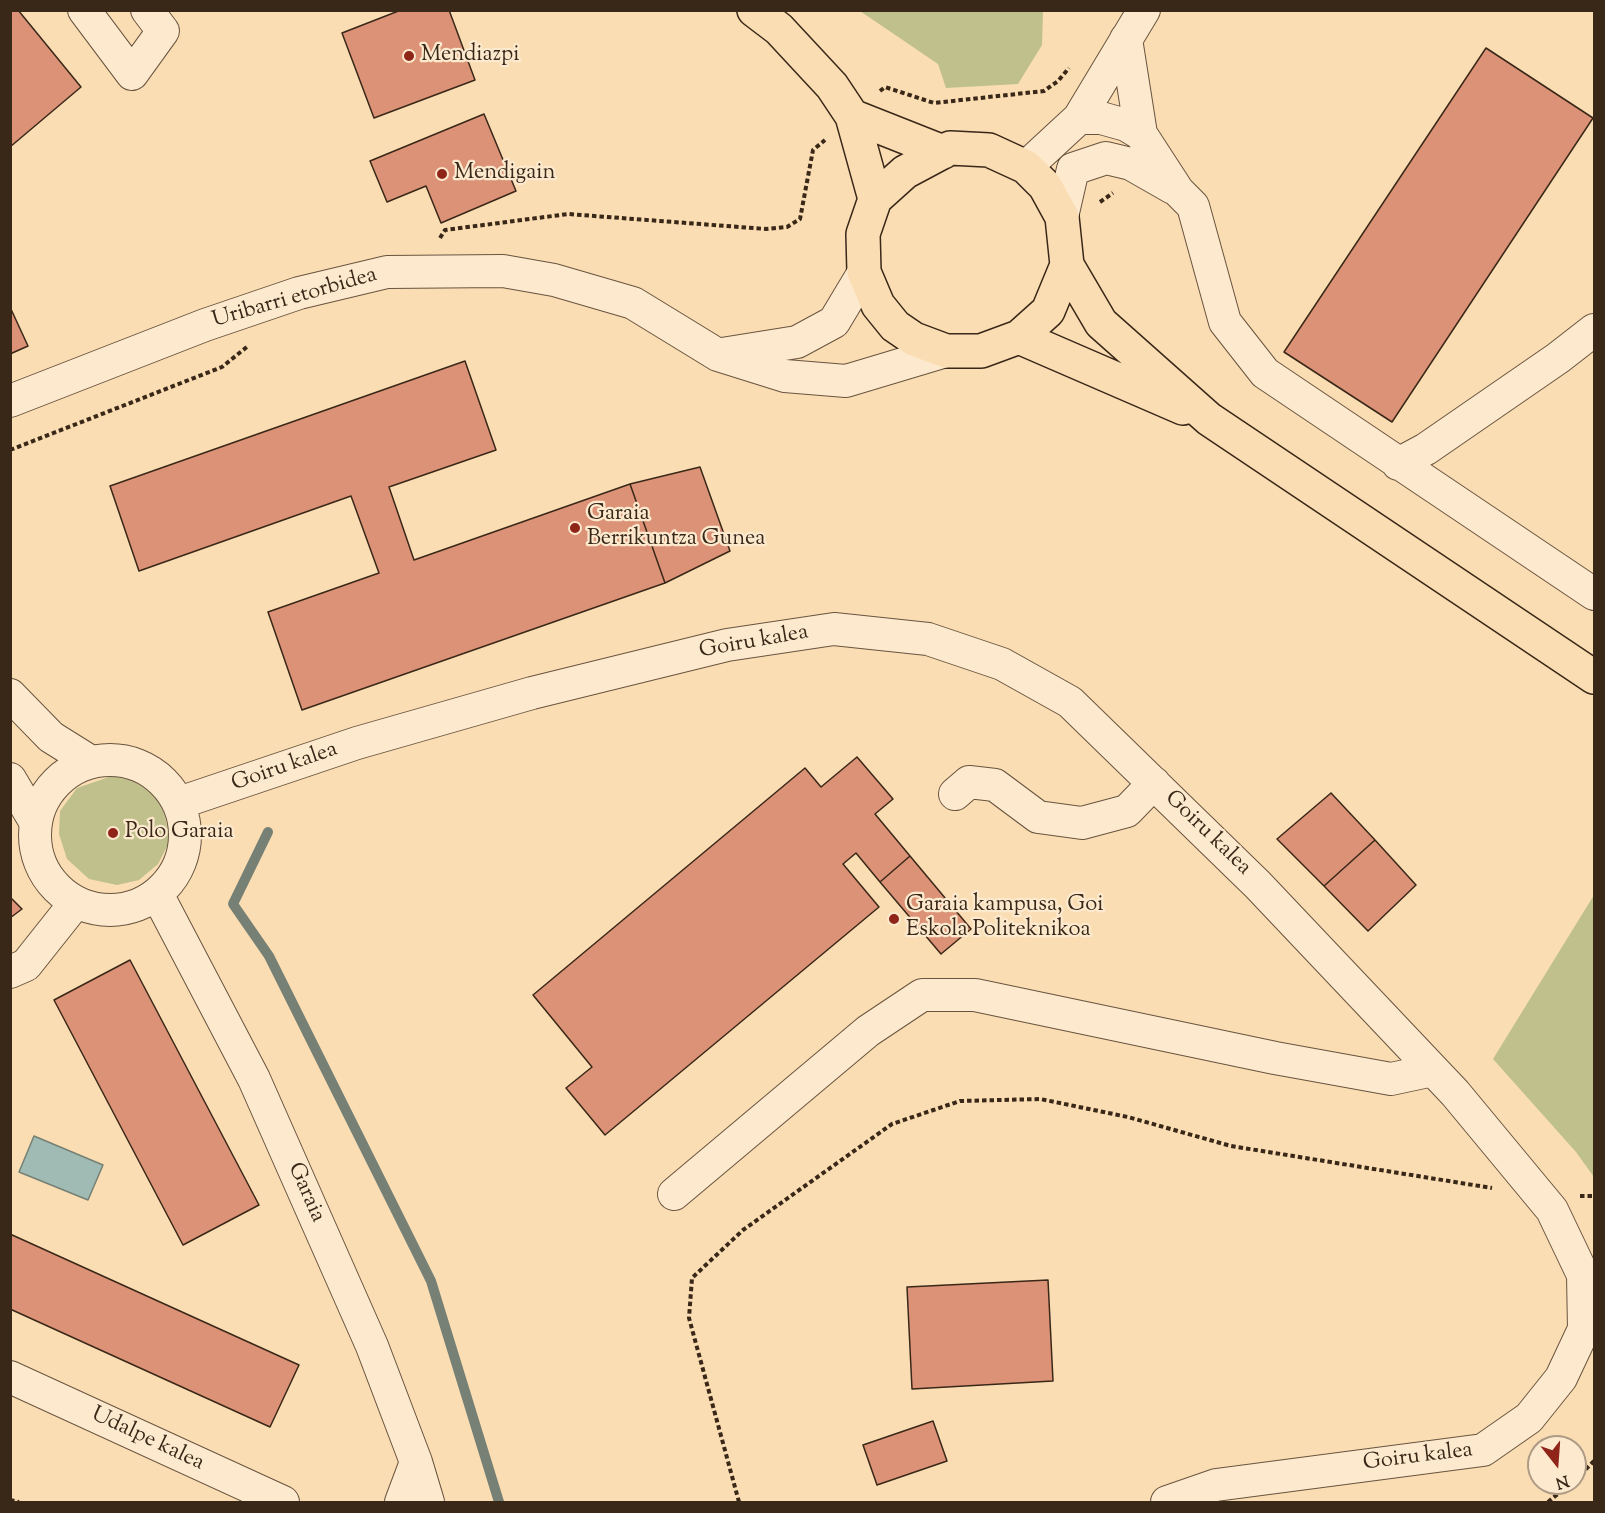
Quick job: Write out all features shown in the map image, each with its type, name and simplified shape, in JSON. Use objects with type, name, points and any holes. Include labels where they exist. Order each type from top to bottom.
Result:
[{"type":"main road","points":[[754,10],[779,29],[832,86],[852,116],[875,199]]},
{"type":"main road","points":[[852,116],[943,152]]},
{"type":"main road","points":[[1067,265],[1048,311],[1019,337],[981,351],[946,351],[914,339],[895,326],[878,305],[864,272],[863,234],[875,199],[905,172],[950,148],[989,150],[1026,167],[1046,186],[1062,217],[1067,265],[1101,323],[1209,419],[1594,677]]},
{"type":"main road","points":[[1019,337],[1209,419]]},
{"type":"street","points":[[84,10],[132,74],[164,31],[147,10]]},
{"type":"street","points":[[1026,167],[1079,118],[1144,10]]},
{"type":"street","points":[[1126,39],[1141,134],[1178,191],[1193,206],[1225,322],[1265,373],[1594,594]]},
{"type":"street","points":[[1079,118],[1101,118],[1126,125],[1141,134]]},
{"type":"street","points":[[1062,217],[1079,118]]},
{"type":"street","points":[[1072,169],[1106,158],[1131,164],[1178,191]]},
{"type":"street","name":"Uribarri etorbidea","points":[[10,401],[205,325],[299,293],[387,272],[503,271],[554,280],[633,303],[718,355],[785,376],[846,381],[946,351]]},
{"type":"street","points":[[718,355],[797,342],[834,322],[864,272]]},
{"type":"street","points":[[1398,464],[1426,449],[1558,358],[1594,330]]},
{"type":"street","name":"Goiru kalea","points":[[179,803],[357,743],[532,693],[727,645],[834,629],[927,639],[1002,664],[1070,702],[1258,885],[1433,1070],[1552,1210],[1583,1275],[1584,1329],[1561,1378],[1529,1418],[1483,1450],[1216,1485],[1167,1503]]},
{"type":"street","points":[[10,695],[51,737],[91,762]]},
{"type":"street","points":[[112,759],[132,762],[152,771],[168,785],[179,803],[186,827],[184,852],[174,876],[156,894],[138,905],[117,909],[96,909],[76,902],[61,892],[44,869],[35,842],[36,823],[42,802],[54,784],[71,770],[91,762],[112,759]]},
{"type":"street","points":[[10,778],[36,823]]},
{"type":"street","points":[[955,794],[969,782],[995,786],[1038,817],[1082,823],[1126,811],[1154,783]]},
{"type":"street","name":"Garaia","points":[[156,894],[254,1078],[372,1346],[416,1462],[428,1503]]},
{"type":"street","points":[[10,972],[26,965],[76,902]]},
{"type":"street","points":[[674,1194],[868,1031],[922,995],[975,995],[1275,1058],[1391,1079],[1433,1070]]},
{"type":"street","name":"Udalpe kalea","points":[[10,1377],[283,1503]]},
{"type":"street","points":[[401,1503],[416,1462]]},
{"type":"path","points":[[416,272],[445,230],[568,214],[766,229],[788,227],[800,219],[813,150],[885,87],[934,103],[1044,91],[1058,81],[1074,62]]},
{"type":"path","points":[[10,450],[222,367],[249,345]]},
{"type":"path","points":[[740,1503],[689,1318],[692,1278],[743,1230],[892,1124],[960,1101],[1040,1100],[1128,1118],[1232,1146],[1538,1196],[1594,1196]]},
{"type":"path","points":[[10,1500],[19,1503]]},
{"type":"green space","points":[[860,11],[1043,11],[1042,45],[1018,84],[946,88],[938,64]]},
{"type":"green space","points":[[112,776],[141,782],[163,807],[170,841],[158,864],[139,880],[117,885],[89,879],[67,859],[59,834],[60,811],[77,788]]},
{"type":"green space","points":[[1594,895],[1594,1177],[1576,1152],[1493,1059]]},
{"type":"water","points":[[34,1136],[103,1165],[88,1200],[19,1172]]},
{"type":"building","points":[[10,10],[18,10],[81,87],[10,147]]},
{"type":"building","name":"Mendiazpi","points":[[401,10],[449,10],[475,80],[374,118],[342,33]]},
{"type":"building","points":[[1486,48],[1593,118],[1392,422],[1284,352]]},
{"type":"building","name":"Mendigain","points":[[484,114],[516,191],[441,223],[426,186],[387,202],[370,161]]},
{"type":"building","points":[[10,307],[28,346],[10,354]]},
{"type":"building","name":"Garaia Berrikuntza Gunea","points":[[465,361],[496,450],[389,487],[414,560],[630,484],[665,583],[302,710],[268,612],[379,573],[351,496],[139,571],[110,486]]},
{"type":"building","points":[[700,467],[730,551],[665,583],[630,484]]},
{"type":"building","points":[[857,757],[893,799],[875,814],[910,856],[880,882],[856,853],[843,864],[879,907],[605,1135],[566,1088],[592,1067],[533,995],[805,768],[821,787]]},
{"type":"building","points":[[1331,793],[1375,840],[1324,886],[1277,839]]},
{"type":"building","points":[[1375,840],[1416,885],[1368,931],[1324,886]]},
{"type":"building","points":[[910,856],[971,929],[941,954],[880,882]]},
{"type":"building","points":[[10,897],[22,909],[10,918]]},
{"type":"building","points":[[130,960],[259,1205],[183,1245],[54,1000]]},
{"type":"building","points":[[10,1234],[299,1365],[270,1427],[10,1309]]},
{"type":"building","points":[[1048,1280],[1053,1381],[912,1389],[907,1287]]},
{"type":"building","points":[[933,1421],[947,1461],[877,1485],[863,1445]]},
{"type":"waterway","points":[[268,832],[233,904],[269,956],[431,1281],[499,1502]]},
{"type":"place","name":"Mendiazpi","points":[[409,56]]},
{"type":"place","name":"Mendigain","points":[[442,174]]},
{"type":"place","name":"Garaia Berrikuntza Gunea","points":[[575,528]]},
{"type":"place","name":"Polo Garaia","points":[[113,833]]},
{"type":"place","name":"Garaia kampusa, Goi Eskola Politeknikoa","points":[[894,919]]}]
